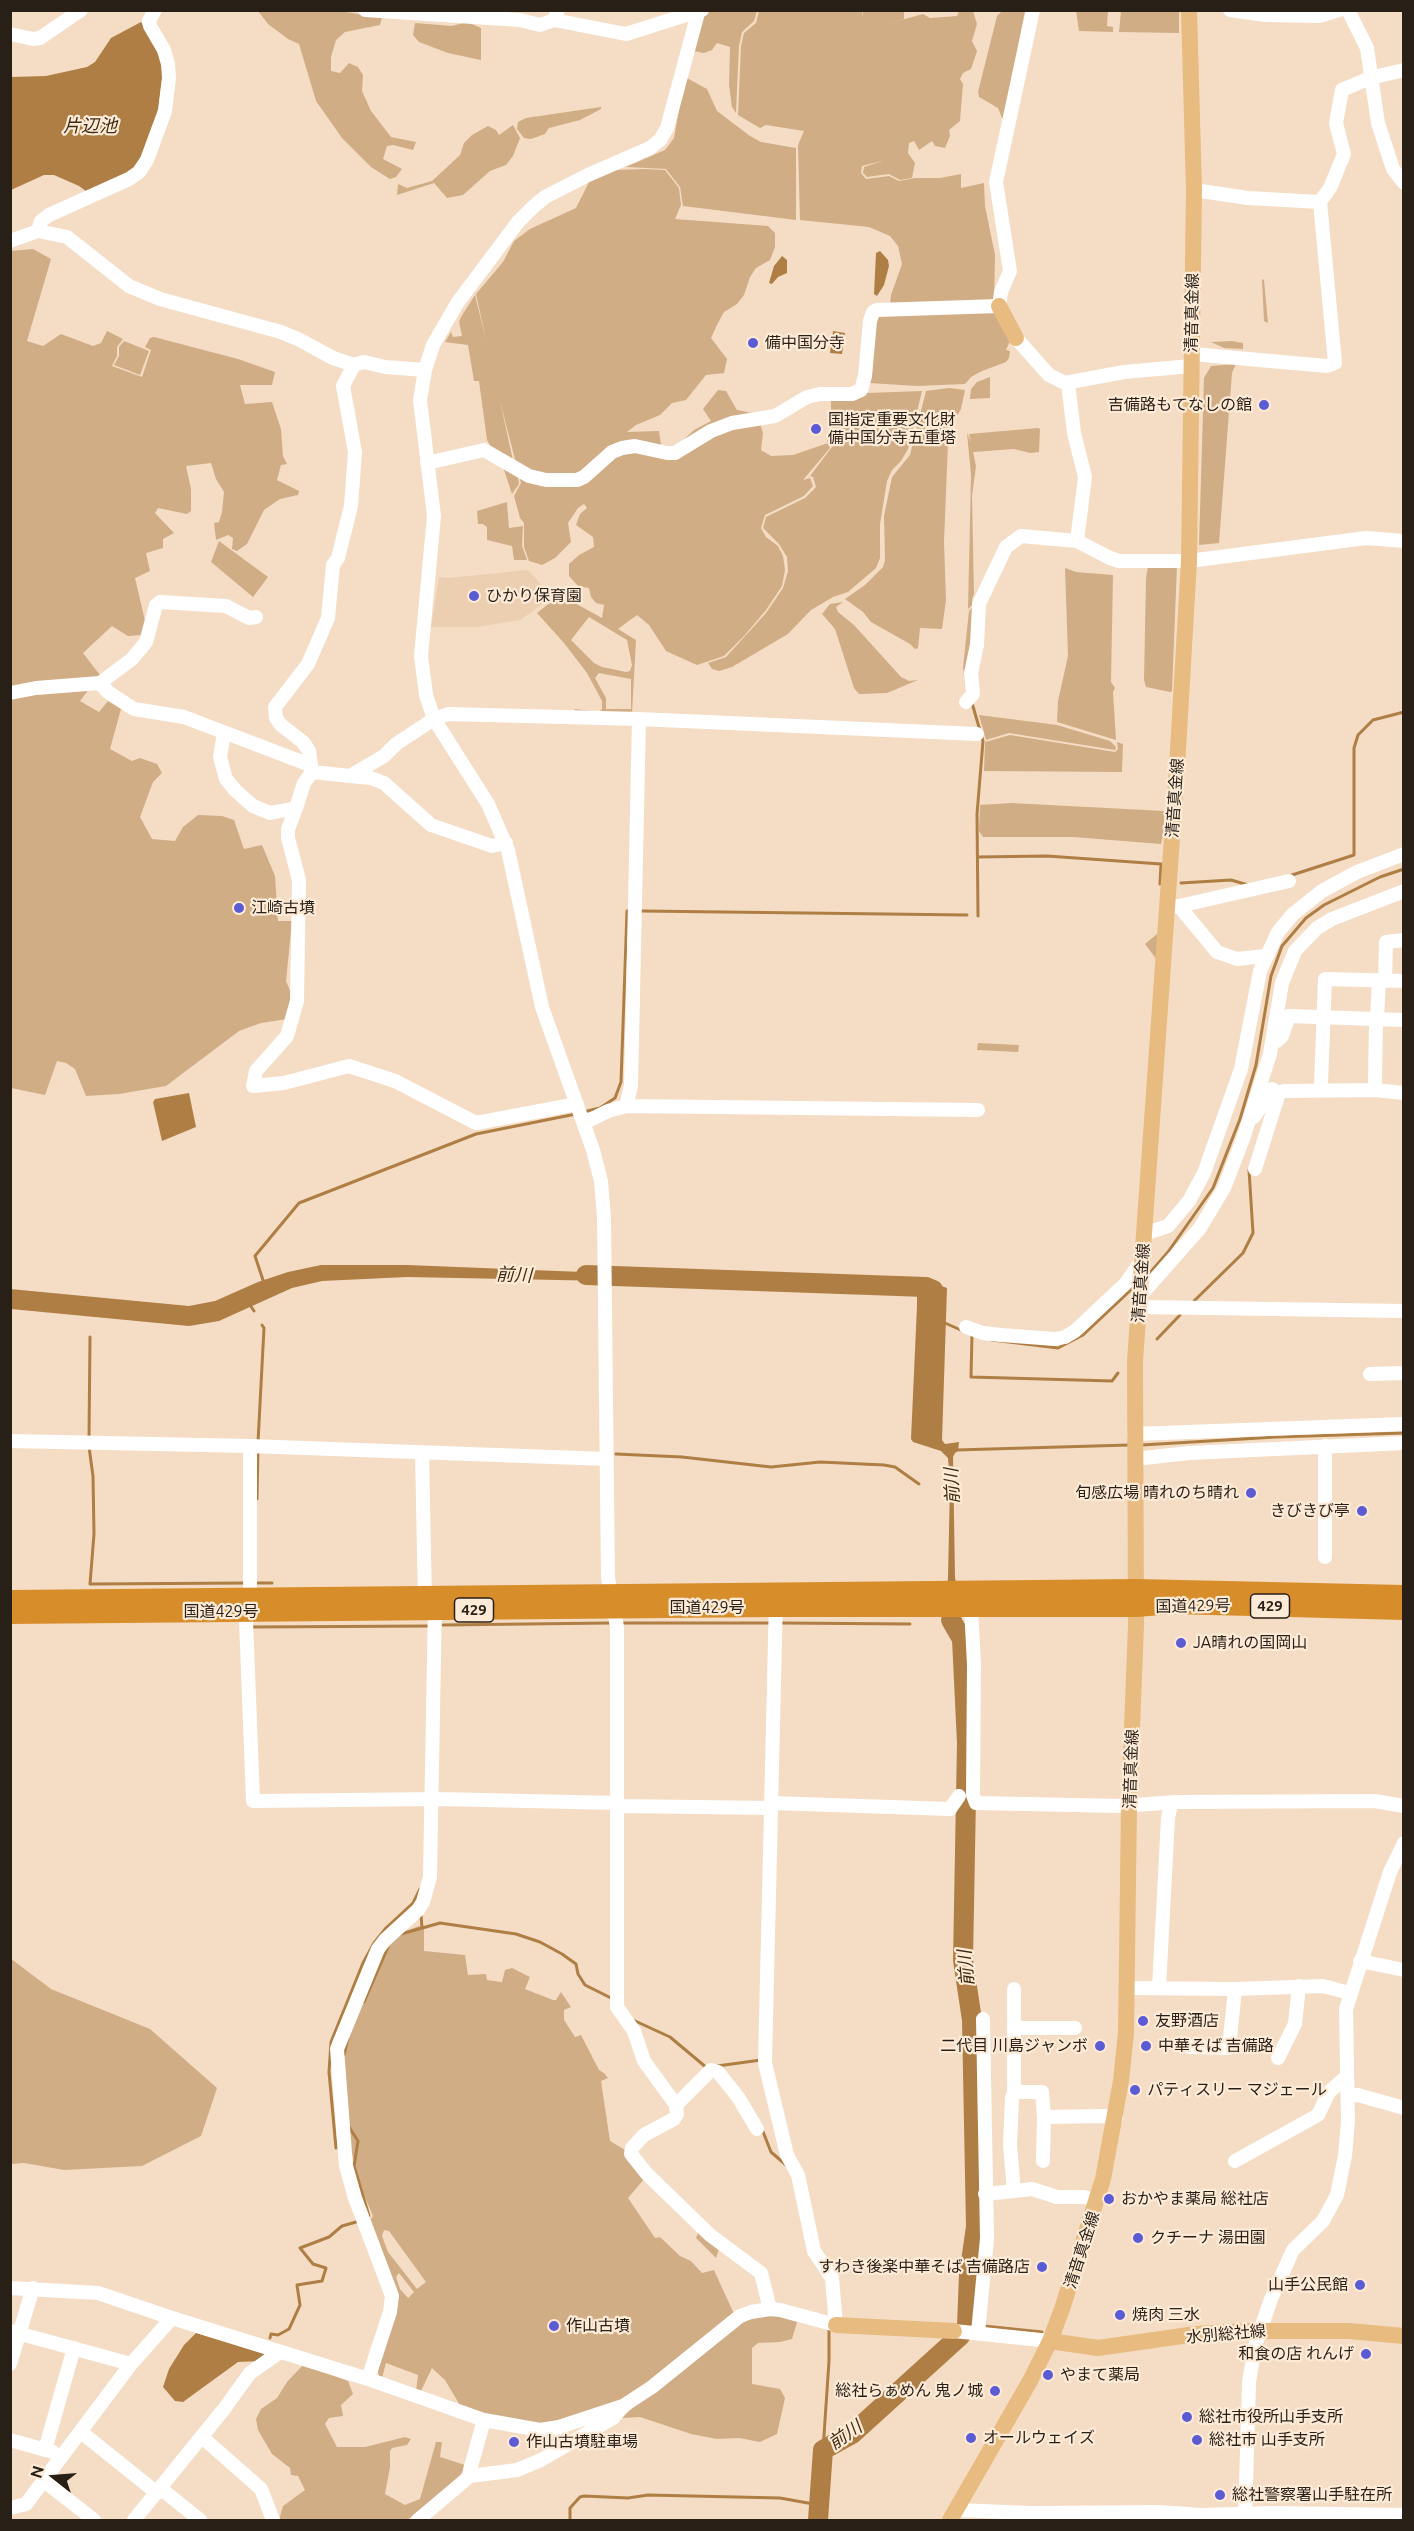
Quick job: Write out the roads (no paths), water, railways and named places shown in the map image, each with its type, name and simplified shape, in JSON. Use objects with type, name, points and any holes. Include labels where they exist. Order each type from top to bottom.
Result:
[{"type":"highway","name":"国道429号","points":[[10,1600],[249,1594],[430,1603],[938,1599],[968,1602],[1404,1594]]},
{"type":"highway","name":"国道429号","points":[[10,1614],[249,1594]]},
{"type":"highway","name":"国道429号","points":[[1136,1598],[1173,1604],[1404,1610]]},
{"type":"main road","name":"清音真金線","points":[[953,2515],[1010,2418],[1050,2341],[1074,2275],[1097,2200],[1116,2118],[1125,2042],[1136,1598],[1135,1361],[1173,906],[1189,561],[1194,190],[1189,10]]},
{"type":"main road","points":[[999,306],[1016,338]]},
{"type":"main road","points":[[831,2323],[969,2330]]},
{"type":"main road","name":"水別総社線","points":[[1050,2341],[1098,2348],[1196,2334],[1259,2330],[1349,2331],[1404,2336]]},
{"type":"street","points":[[10,34],[33,39],[40,38],[81,10]]},
{"type":"street","points":[[38,231],[41,221],[49,215],[129,180],[139,172],[147,160],[165,111],[168,95],[168,64],[149,21],[155,10]]},
{"type":"street","points":[[365,10],[520,20],[540,25],[556,15],[626,34],[682,15],[700,12],[667,128],[660,140],[643,152],[588,175],[545,197],[518,222],[447,319],[433,345],[425,370],[421,411],[434,516],[421,656],[426,695],[434,719],[488,804],[506,843],[542,1006],[596,1160],[602,1187],[608,1578],[617,1627],[617,2007],[634,2031],[644,2061],[676,2105],[677,2114],[674,2119],[644,2135],[632,2148],[631,2154],[646,2174],[710,2235],[761,2273],[770,2309]]},
{"type":"street","points":[[427,463],[484,450],[529,476],[546,480],[578,480],[612,452],[622,448],[636,446],[675,453],[711,431],[732,423],[775,416],[807,397],[820,394],[852,394],[864,384],[870,321],[873,312],[877,310],[999,306],[1001,292],[1010,271],[996,182],[1034,10]]},
{"type":"street","points":[[1230,10],[1265,15],[1319,16],[1339,10]]},
{"type":"street","points":[[1348,10],[1367,48],[1378,123],[1393,169],[1404,183]]},
{"type":"street","points":[[1194,190],[1248,198],[1320,202],[1326,196],[1344,154],[1336,123],[1342,90],[1370,78],[1404,70]]},
{"type":"street","points":[[1016,338],[1049,375],[1057,380],[1068,382],[1192,360],[1327,366],[1335,363],[1320,202]]},
{"type":"street","points":[[10,241],[38,231],[67,237],[129,286],[160,299],[281,333],[300,340],[333,358],[354,364],[364,362],[386,367],[425,370]]},
{"type":"street","points":[[354,364],[343,386],[355,452],[351,506],[338,558],[333,565],[328,618],[308,664],[275,707],[276,718],[281,725],[303,742],[309,750],[311,769],[288,829],[288,838],[299,880],[297,1001],[287,1036],[256,1071],[253,1086],[284,1083],[349,1066],[395,1081],[476,1123],[609,1111],[626,1106],[978,1110]]},
{"type":"street","points":[[1068,382],[1074,433],[1085,477],[1078,537]]},
{"type":"street","points":[[969,699],[979,604],[1006,547],[1021,536],[1078,537],[1119,561],[1189,561],[1366,538],[1404,541]]},
{"type":"street","points":[[10,693],[36,688],[100,683],[132,660],[146,642],[154,610],[160,602],[226,606],[249,618],[256,617]]},
{"type":"street","points":[[100,683],[108,692],[134,709],[184,717],[311,769],[371,778],[384,783],[431,825],[492,846],[506,843]]},
{"type":"street","points":[[350,776],[384,756],[396,744],[434,719],[448,714],[639,719],[977,734]]},
{"type":"street","points":[[626,1106],[631,1086],[639,719]]},
{"type":"street","points":[[224,733],[220,757],[226,779],[235,790],[253,806],[270,813],[296,808]]},
{"type":"street","points":[[1140,1298],[1209,1215],[1227,1181],[1232,1135],[1256,991],[1265,956],[1278,932],[1306,902],[1357,872],[1404,854]]},
{"type":"street","points":[[1173,906],[1289,881]]},
{"type":"street","points":[[1248,1122],[1272,1041],[1278,1001],[1295,951],[1305,938],[1332,919],[1404,891]]},
{"type":"street","points":[[1173,906],[1217,952],[1237,959],[1265,956]]},
{"type":"street","points":[[1376,1083],[1377,1019],[1386,942],[1404,940]]},
{"type":"street","points":[[1321,1084],[1325,979],[1404,981]]},
{"type":"street","points":[[1272,1041],[1277,1041],[1282,1036],[1289,1016],[1404,1020]]},
{"type":"street","points":[[1144,1234],[1168,1226],[1189,1201],[1204,1173],[1232,1135],[1257,1115],[1272,1089],[1277,1092],[1284,1090],[1390,1090],[1404,1094]]},
{"type":"street","points":[[1255,1169],[1277,1092]]},
{"type":"street","points":[[966,1327],[983,1333],[1001,1335],[1055,1339],[1065,1337],[1075,1331],[1126,1282],[1142,1262]]},
{"type":"street","points":[[1140,1298],[1404,1311]]},
{"type":"street","points":[[1370,1374],[1404,1373]]},
{"type":"street","points":[[1135,1446],[1404,1424]]},
{"type":"street","points":[[10,1441],[255,1446],[607,1459]]},
{"type":"street","points":[[1135,1446],[1190,1453],[1404,1443]]},
{"type":"street","points":[[255,1446],[249,1594],[253,1801],[432,1800],[950,1809],[959,1796]]},
{"type":"street","points":[[1325,1446],[1325,1557]]},
{"type":"street","points":[[368,2379],[390,2312],[392,2296],[355,2198],[346,2166],[337,2049],[378,1949],[423,1902],[430,1877],[432,1800],[430,1603],[422,1452]]},
{"type":"street","points":[[10,2288],[98,2293],[368,2379],[484,2420],[540,2430],[560,2427],[623,2406],[652,2387],[740,2316],[770,2309],[831,2323],[832,2278],[814,2251],[798,2175],[787,2155],[765,2060],[776,1600]]},
{"type":"street","points":[[968,1602],[974,1665],[973,1794],[976,1803],[1130,1805],[1176,1802],[1374,1801],[1404,1806]]},
{"type":"street","points":[[1159,1988],[1168,1818],[1171,1804]]},
{"type":"street","points":[[1245,2517],[1249,2382],[1259,2330],[1293,2250],[1323,2221],[1337,2195],[1345,2156],[1348,2095],[1345,2045],[1349,1993],[1390,1872],[1404,1843]]},
{"type":"street","points":[[1360,1961],[1404,1970]]},
{"type":"street","points":[[1278,2058],[1295,2024],[1299,1986]]},
{"type":"street","points":[[1128,1988],[1235,1989],[1323,1986],[1349,1993]]},
{"type":"street","points":[[1014,1989],[1014,2092],[1010,2145],[1014,2191]]},
{"type":"street","points":[[1189,2047],[1229,2048],[1235,1989]]},
{"type":"street","points":[[983,2019],[987,2238],[969,2330],[1050,2341]]},
{"type":"street","points":[[1014,2028],[1075,2028]]},
{"type":"street","points":[[676,2105],[711,2070],[718,2072],[738,2097],[757,2129]]},
{"type":"street","points":[[1235,2161],[1318,2115],[1324,2098],[1346,2077]]},
{"type":"street","points":[[1014,2092],[1042,2092],[1043,2161]]},
{"type":"street","points":[[1348,2095],[1358,2095],[1404,2108]]},
{"type":"street","points":[[1044,2116],[1116,2118]]},
{"type":"street","points":[[985,2194],[1032,2189],[1057,2198],[1084,2197],[1097,2200]]},
{"type":"street","points":[[10,2364],[15,2332],[33,2288]]},
{"type":"street","points":[[10,2508],[26,2504],[131,2364],[172,2318]]},
{"type":"street","points":[[15,2332],[131,2364]]},
{"type":"street","points":[[45,2450],[74,2348]]},
{"type":"street","points":[[134,2520],[202,2437],[250,2373],[280,2352]]},
{"type":"street","points":[[418,2520],[470,2476],[517,2470],[541,2460],[613,2418],[623,2406]]},
{"type":"street","points":[[470,2476],[484,2420]]},
{"type":"street","points":[[81,2432],[200,2520]]},
{"type":"street","points":[[202,2437],[261,2489],[273,2520]]},
{"type":"street","points":[[10,2440],[63,2456]]},
{"type":"street","points":[[44,2481],[94,2520]]},
{"type":"street","points":[[953,2515],[1159,2512],[1245,2517],[1404,2516]]},
{"type":"water","name":"片辺池","points":[[141,22],[161,57],[163,71],[158,111],[138,164],[132,170],[87,192],[54,175],[44,175],[11,190],[11,77],[46,76],[87,67],[95,62],[111,38]]},
{"type":"water","points":[[880,251],[888,260],[889,266],[884,285],[877,296],[874,294],[876,253]]},
{"type":"water","points":[[782,256],[787,260],[787,273],[778,277],[772,284],[769,283],[774,266]]},
{"type":"water","points":[[833,331],[845,333],[842,354],[830,353]]},
{"type":"water","points":[[189,1093],[196,1127],[162,1141],[153,1102],[155,1099]]},
{"type":"water","points":[[321,1265],[407,1265],[608,1273],[608,1281],[407,1277],[322,1281],[292,1288],[219,1321],[189,1326],[11,1309],[10,1289],[189,1306],[215,1301],[288,1272]]},
{"type":"water","points":[[911,1283],[936,1284],[947,1288],[942,1440],[945,1444],[959,1442],[958,1451],[953,1457],[955,1577],[965,1642],[960,1642],[944,1624],[948,1577],[950,1483],[948,1458],[941,1451],[913,1442],[911,1439],[917,1296],[911,1289]]},
{"type":"water","points":[[196,2333],[265,2354],[265,2356],[260,2361],[238,2362],[183,2402],[175,2401],[163,2387],[169,2369],[184,2345]]},
{"type":"waterway","points":[[972,703],[983,741],[977,814],[978,916]]},
{"type":"waterway","points":[[1289,876],[1354,855],[1354,748],[1358,735],[1373,720],[1404,712]]},
{"type":"waterway","points":[[978,857],[1047,856],[1161,864],[1160,884]]},
{"type":"waterway","points":[[1148,1275],[1168,1252],[1213,1188],[1240,1119],[1256,1065],[1271,976],[1282,946],[1306,918],[1324,905],[1380,877],[1404,869]]},
{"type":"waterway","points":[[1181,883],[1231,880],[1248,885]]},
{"type":"waterway","points":[[583,1112],[600,1108],[615,1098],[621,1082],[627,911],[629,911]]},
{"type":"waterway","points":[[642,911],[967,915]]},
{"type":"waterway","points":[[264,1283],[255,1256],[299,1203],[476,1134],[576,1114]]},
{"type":"waterway","points":[[1194,1301],[1243,1253],[1253,1233],[1249,1170]]},
{"type":"waterway","name":"前川","points":[[586,1275],[926,1287],[933,1290],[933,1294]]},
{"type":"waterway","points":[[992,1340],[1058,1348],[1083,1335],[1134,1287]]},
{"type":"waterway","points":[[250,1305],[254,1311]]},
{"type":"waterway","points":[[1157,1339],[1180,1315]]},
{"type":"waterway","points":[[945,1323],[963,1331]]},
{"type":"waterway","points":[[258,1442],[264,1328],[262,1325]]},
{"type":"waterway","points":[[972,1335],[971,1377],[1112,1381],[1118,1373]]},
{"type":"waterway","points":[[89,1438],[90,1337]]},
{"type":"waterway","points":[[1142,1445],[1276,1437],[1404,1433]]},
{"type":"waterway","points":[[956,1450],[1129,1445]]},
{"type":"waterway","points":[[89,1447],[93,1476],[94,1534],[90,1584],[247,1583]]},
{"type":"waterway","points":[[257,1499],[258,1449]]},
{"type":"waterway","points":[[616,1454],[682,1457],[771,1467],[820,1462],[884,1465],[895,1467],[919,1484]]},
{"type":"waterway","points":[[253,1583],[272,1583]]},
{"type":"waterway","name":"前川","points":[[818,2520],[823,2450],[852,2434],[960,2336],[967,2326],[969,2275],[976,2227],[972,2020],[963,1960],[967,1743],[962,1639],[951,1620]]},
{"type":"waterway","points":[[443,1625],[610,1623]]},
{"type":"waterway","points":[[624,1623],[770,1623]]},
{"type":"waterway","points":[[780,1623],[910,1624]]},
{"type":"waterway","points":[[251,1627],[429,1626]]},
{"type":"waterway","points":[[336,2148],[329,2072],[331,2042],[363,1963],[374,1943],[386,1928],[413,1903],[420,1889]]},
{"type":"waterway","points":[[421,1915],[422,1928]]},
{"type":"waterway","points":[[401,1934],[440,1923],[516,1934],[540,1942],[562,1954],[576,1964],[578,1974],[585,1985],[611,1998]]},
{"type":"waterway","points":[[364,2002],[388,1947]]},
{"type":"waterway","points":[[633,2020],[670,2037],[707,2068]]},
{"type":"waterway","points":[[344,2055],[348,2038]]},
{"type":"waterway","points":[[717,2066],[761,2060]]},
{"type":"waterway","points":[[349,2127],[358,2141],[354,2166],[369,2216]]},
{"type":"waterway","points":[[762,2129],[771,2152],[786,2165]]},
{"type":"waterway","points":[[270,2338],[271,2334],[278,2335],[289,2329],[300,2305],[297,2285],[322,2281],[326,2268],[313,2264],[300,2248],[329,2237],[342,2226],[356,2222]]},
{"type":"waterway","points":[[967,2321],[975,2325]]},
{"type":"waterway","points":[[984,2326],[1042,2332]]},
{"type":"waterway","points":[[823,2450],[829,2328]]},
{"type":"waterway","points":[[570,2520],[570,2508],[580,2497],[584,2496],[780,2498],[819,2505]]},
{"type":"place","name":"備中国分寺","points":[[753,343]]},
{"type":"place","name":"吉備路もてなしの館","points":[[1264,405]]},
{"type":"place","name":"国指定重要文化財 備中国分寺五重塔","points":[[816,429]]},
{"type":"place","name":"ひかり保育園","points":[[474,596]]},
{"type":"place","name":"江崎古墳","points":[[239,908]]},
{"type":"place","name":"旬感広場 晴れのち晴れ","points":[[1251,1493]]},
{"type":"place","name":"きびきび亭","points":[[1362,1511]]},
{"type":"place","name":"JA晴れの国岡山","points":[[1181,1643]]},
{"type":"place","name":"友野酒店","points":[[1143,2021]]},
{"type":"place","name":"二代目 川島ジャンボ","points":[[1100,2046]]},
{"type":"place","name":"中華そば 吉備路","points":[[1146,2046]]},
{"type":"place","name":"パティスリー マジェール","points":[[1135,2090]]},
{"type":"place","name":"おかやま薬局 総社店","points":[[1109,2199]]},
{"type":"place","name":"クチーナ 湯田園","points":[[1138,2238]]},
{"type":"place","name":"すわき後楽中華そば 吉備路店","points":[[1042,2267]]},
{"type":"place","name":"山手公民館","points":[[1360,2285]]},
{"type":"place","name":"焼肉 三水","points":[[1120,2315]]},
{"type":"place","name":"作山古墳","points":[[554,2326]]},
{"type":"place","name":"和食の店 れんげ","points":[[1366,2354]]},
{"type":"place","name":"やまて薬局","points":[[1048,2375]]},
{"type":"place","name":"総社らぁめん 鬼ノ城","points":[[995,2391]]},
{"type":"place","name":"総社市役所山手支所","points":[[1187,2417]]},
{"type":"place","name":"オールウェイズ","points":[[971,2438]]},
{"type":"place","name":"総社市 山手支所","points":[[1197,2440]]},
{"type":"place","name":"作山古墳駐車場","points":[[514,2442]]},
{"type":"place","name":"総社警察署山手駐在所","points":[[1220,2495]]}]
